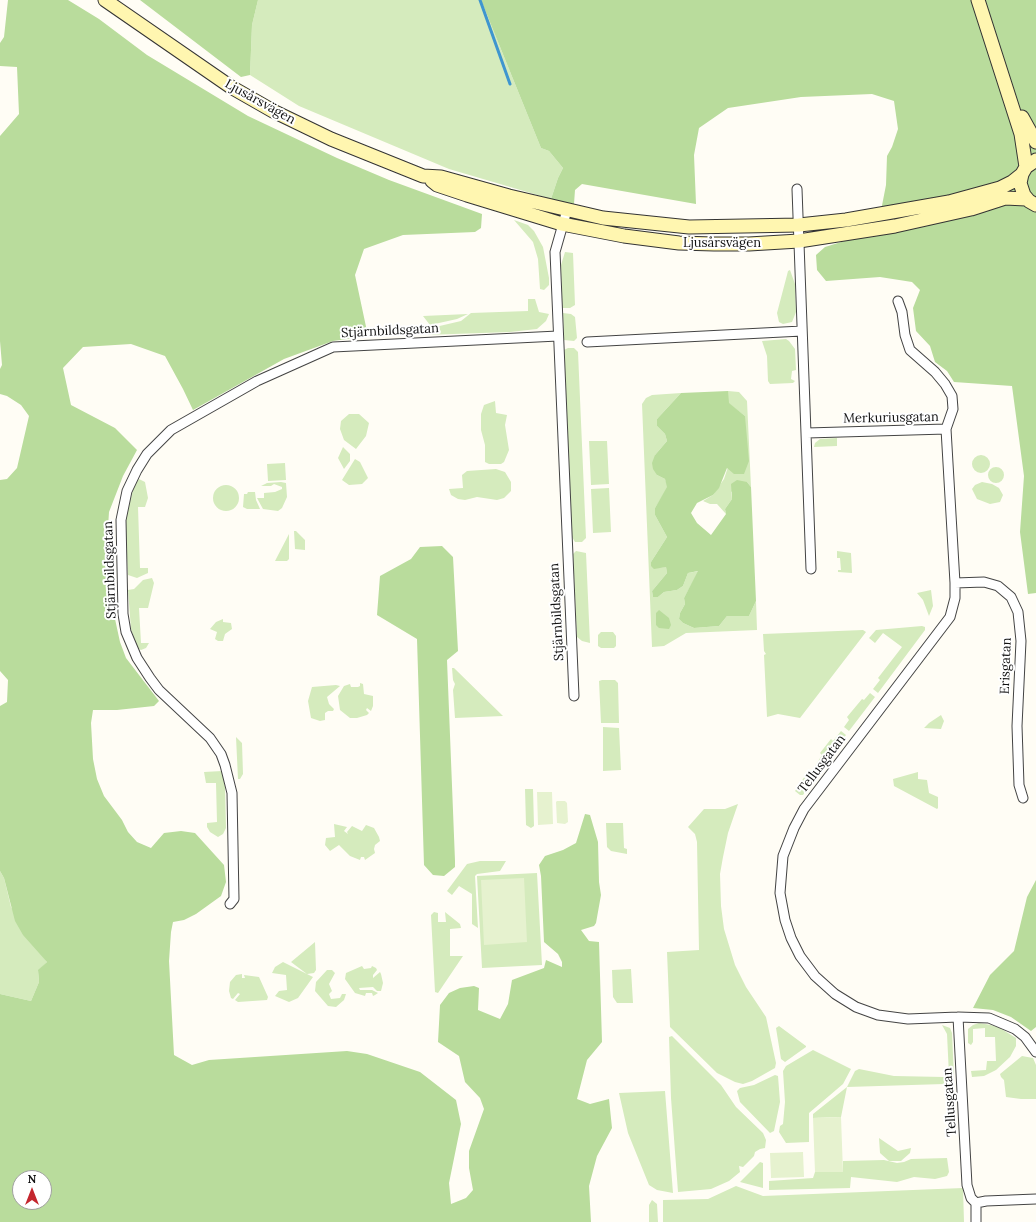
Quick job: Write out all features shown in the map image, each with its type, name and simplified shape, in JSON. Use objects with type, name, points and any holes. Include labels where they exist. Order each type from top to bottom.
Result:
[{"type":"main road","points":[[978,0],[1021,134],[1028,167],[1020,187],[1031,202]]},
{"type":"main road","name":"Ljusårsvägen","points":[[104,1],[219,79],[273,111],[331,139],[423,176],[437,185],[562,224],[624,236],[679,243],[749,244],[799,241],[895,226],[971,208],[1005,198],[1031,202]]},
{"type":"main road","points":[[1007,91],[1036,142]]},
{"type":"main road","name":"Ljusårsvägen","points":[[423,176],[441,177],[567,210],[632,222],[689,227],[798,225],[862,217],[949,202],[1000,188],[1012,182],[1028,167]]},
{"type":"street","points":[[797,189],[811,569]]},
{"type":"street","name":"Stjärnbildsgatan","points":[[567,210],[555,252],[574,696]]},
{"type":"street","name":"Merkuriusgatan","points":[[807,433],[946,429],[952,409],[952,396],[945,384],[935,372],[910,350],[904,335],[902,312],[898,301]]},
{"type":"street","points":[[587,342],[802,331]]},
{"type":"street","name":"Stjärnbildsgatan","points":[[230,904],[234,899],[232,793],[221,754],[210,738],[159,690],[137,658],[126,632],[123,614],[121,520],[127,491],[137,470],[147,454],[171,430],[257,381],[333,347],[558,336]]},
{"type":"street","name":"Tellusgatan","points":[[946,429],[955,583],[954,605],[945,624],[804,809],[794,828],[783,856],[780,893],[786,923],[800,956],[815,976],[835,994],[856,1007],[878,1015],[908,1019],[958,1017],[990,1018],[1015,1029],[1025,1037],[1036,1052]]},
{"type":"street","name":"Erisgatan","points":[[955,583],[984,582],[998,586],[1011,597],[1018,612],[1021,641],[1017,731],[1019,785],[1023,798]]},
{"type":"street","name":"Tellusgatan","points":[[958,1017],[967,1185],[971,1198],[976,1203]]},
{"type":"street","points":[[976,1222],[976,1203],[986,1201],[1036,1199]]},
{"type":"green space","points":[[8,0],[68,0],[99,19],[147,55],[248,116],[337,158],[389,180],[482,214],[481,228],[475,232],[403,235],[364,249],[355,275],[368,336],[333,341],[284,359],[193,410],[165,356],[131,344],[83,347],[63,368],[71,405],[115,428],[137,450],[123,476],[109,512],[105,573],[120,642],[126,658],[159,701],[154,706],[117,710],[93,710],[91,723],[93,759],[97,779],[104,796],[122,820],[128,832],[137,842],[151,848],[164,833],[181,831],[195,833],[224,865],[226,882],[221,896],[196,914],[184,920],[173,922],[169,961],[174,1055],[192,1065],[209,1060],[347,1051],[367,1054],[420,1072],[456,1100],[461,1124],[449,1183],[451,1204],[466,1198],[473,1190],[469,1168],[469,1151],[484,1109],[480,1098],[465,1082],[459,1056],[438,1042],[440,1005],[449,993],[460,988],[474,986],[479,988],[478,1010],[500,1019],[508,1004],[512,980],[544,968],[546,960],[562,967],[562,962],[558,954],[544,942],[541,876],[539,865],[545,856],[563,850],[576,843],[585,814],[590,815],[598,842],[599,882],[601,895],[596,923],[594,926],[581,930],[589,941],[599,942],[602,1042],[587,1060],[577,1099],[590,1104],[609,1099],[612,1128],[597,1156],[589,1186],[591,1222],[0,1222],[0,994],[31,1001],[39,982],[38,970],[47,962],[23,935],[15,921],[4,878],[0,871],[0,706],[7,702],[8,680],[0,671],[0,480],[7,479],[17,468],[29,416],[21,405],[7,396],[0,394],[0,369],[2,365],[0,341],[0,136],[19,114],[17,67],[0,66],[0,43],[4,37]]},
{"type":"green space","points":[[140,0],[258,0],[252,25],[250,75],[241,77]]},
{"type":"green space","points":[[258,0],[481,0],[541,148],[549,151],[563,168],[551,199],[449,169],[299,106],[250,75],[252,25]]},
{"type":"green space","points":[[481,0],[1036,0],[1036,593],[1028,594],[1020,532],[1024,476],[1012,386],[954,382],[947,371],[935,362],[930,346],[916,331],[913,308],[920,290],[912,282],[880,277],[826,281],[817,270],[816,255],[825,247],[877,231],[886,185],[887,156],[892,147],[898,129],[894,101],[872,94],[801,97],[728,108],[699,128],[694,155],[696,204],[582,184],[575,190],[574,204],[551,199],[563,168],[549,151],[541,148]]},
{"type":"green space","points":[[514,220],[528,225],[534,231],[543,247],[549,278],[549,285],[544,290],[540,289],[538,259],[533,242]]},
{"type":"green space","points":[[565,252],[573,253],[575,305],[570,308],[562,308],[561,265]]},
{"type":"green space","points":[[790,270],[795,284],[796,312],[792,322],[783,324],[779,322],[777,313],[788,271]]},
{"type":"green space","points":[[528,299],[535,299],[539,312],[549,314],[546,321],[537,329],[510,332],[425,335],[431,328],[461,321],[471,313],[528,311]]},
{"type":"green space","points":[[563,313],[571,314],[575,317],[577,338],[574,341],[564,340]]},
{"type":"green space","points":[[468,314],[457,319],[430,325],[423,316]]},
{"type":"green space","points":[[786,339],[795,349],[796,370],[792,371],[791,379],[795,381],[793,383],[770,384],[768,381],[767,356],[762,341]]},
{"type":"green space","points":[[574,348],[578,352],[586,538],[582,542],[575,542],[572,537],[564,350]]},
{"type":"green space","points":[[728,391],[739,392],[747,401],[751,487],[747,482],[731,492],[732,499],[725,509],[726,514],[717,504],[710,504],[703,501],[713,495],[724,479],[745,416],[728,403]]},
{"type":"green space","points":[[728,391],[729,403],[745,416],[749,461],[744,474],[734,474],[727,468],[719,488],[713,495],[697,503],[691,513],[697,523],[711,535],[726,514],[725,509],[732,499],[731,484],[737,480],[747,482],[751,487],[756,601],[749,616],[727,616],[719,626],[694,628],[683,623],[679,619],[680,613],[685,604],[684,598],[698,571],[688,573],[683,586],[677,590],[664,592],[658,597],[653,597],[652,591],[667,573],[666,567],[654,569],[651,566],[651,562],[667,537],[655,515],[655,508],[667,487],[665,479],[657,475],[653,469],[652,463],[655,455],[667,441],[665,434],[657,426],[657,419],[681,393]]},
{"type":"green space","points":[[681,393],[657,419],[657,426],[665,434],[667,441],[655,455],[657,475],[665,479],[668,487],[655,508],[655,515],[667,537],[651,562],[654,568],[666,567],[667,573],[652,591],[653,597],[658,597],[664,592],[677,590],[683,586],[688,573],[699,571],[684,598],[685,604],[680,613],[679,619],[683,623],[694,628],[719,626],[727,616],[749,616],[756,601],[757,630],[686,633],[664,646],[652,647],[642,404],[646,398],[652,395]]},
{"type":"green space","points":[[495,401],[496,413],[507,415],[505,425],[509,450],[504,462],[501,464],[489,464],[485,462],[485,445],[481,430],[481,414],[484,405]]},
{"type":"green space","points":[[349,414],[359,414],[369,423],[366,436],[356,449],[344,440],[340,429],[341,421]]},
{"type":"green space","points":[[837,438],[837,446],[814,447],[815,443],[820,439]]},
{"type":"green space","points":[[589,441],[607,441],[609,484],[591,485]]},
{"type":"green space","points":[[343,447],[350,454],[350,461],[344,469],[338,458]]},
{"type":"green space","points":[[977,455],[985,455],[990,460],[988,471],[985,473],[977,473],[972,468],[972,460]]},
{"type":"green space","points":[[355,459],[360,462],[368,478],[362,484],[349,485],[342,480]]},
{"type":"green space","points":[[285,463],[286,480],[268,481],[267,464]]},
{"type":"green space","points":[[996,467],[1003,472],[1004,475],[999,482],[996,483],[989,478],[988,475],[993,468]]},
{"type":"green space","points":[[496,469],[505,472],[511,482],[511,491],[504,498],[497,500],[477,497],[465,500],[458,499],[451,495],[449,489],[463,488],[462,475],[467,471]]},
{"type":"green space","points":[[139,479],[145,482],[148,498],[145,507],[138,507],[140,568],[148,568],[148,573],[137,578],[128,575],[126,515],[135,483]]},
{"type":"green space","points":[[982,482],[992,484],[999,488],[1003,495],[1000,502],[990,504],[977,499],[972,489],[975,485]]},
{"type":"green space","points":[[267,483],[286,483],[287,497],[282,508],[278,511],[263,509],[257,498],[264,498],[264,493],[275,492],[282,489],[282,487],[274,484],[271,486],[261,486]]},
{"type":"green space","points":[[226,485],[235,489],[239,498],[235,507],[226,511],[217,507],[213,498],[217,489]]},
{"type":"green space","points":[[609,488],[611,532],[593,533],[591,489]]},
{"type":"green space","points":[[248,492],[255,492],[256,500],[260,509],[247,509],[243,507],[244,494],[247,494]]},
{"type":"green space","points":[[294,531],[296,531],[305,540],[305,550],[295,549]]},
{"type":"green space","points":[[289,534],[289,559],[287,561],[275,561]]},
{"type":"green space","points":[[442,546],[453,557],[458,651],[447,660],[455,867],[444,876],[433,875],[424,865],[417,639],[377,615],[380,576],[411,559],[420,547]]},
{"type":"green space","points":[[576,551],[586,553],[590,643],[582,641],[577,637],[573,554]]},
{"type":"green space","points":[[837,551],[851,553],[852,573],[838,572],[838,570],[841,570],[840,558],[837,558]]},
{"type":"green space","points":[[152,578],[154,583],[148,608],[139,608],[141,643],[149,643],[146,648],[141,650],[137,648],[131,629],[128,590],[134,589],[143,580]]},
{"type":"green space","points":[[931,590],[933,606],[929,616],[923,600],[917,593]]},
{"type":"green space","points":[[659,610],[669,618],[671,625],[669,629],[659,628],[656,625],[656,613]]},
{"type":"green space","points":[[223,619],[223,622],[231,623],[232,629],[225,634],[223,641],[218,641],[215,639],[217,632],[210,629],[216,622]]},
{"type":"green space","points":[[925,627],[925,630],[878,693],[873,689],[880,680],[878,678],[902,647],[883,633],[875,643],[869,638],[876,630]]},
{"type":"green space","points":[[863,630],[866,632],[800,718],[778,714],[767,717],[764,655],[766,654],[764,651],[763,634]]},
{"type":"green space","points":[[601,632],[613,632],[616,636],[616,646],[614,648],[601,648],[598,646],[598,635]]},
{"type":"green space","points":[[452,668],[454,668],[503,716],[455,718],[453,690],[455,684],[453,680]]},
{"type":"green space","points":[[615,680],[618,683],[619,723],[601,723],[599,681]]},
{"type":"green space","points":[[360,683],[363,684],[364,694],[373,696],[373,706],[371,711],[367,708],[366,710],[369,713],[367,715],[357,718],[350,718],[340,710],[338,696],[344,686],[350,684],[351,687],[358,687],[360,686]]},
{"type":"green space","points":[[340,686],[327,697],[329,704],[334,709],[333,711],[328,711],[325,713],[325,720],[320,721],[311,718],[308,701],[312,687]]},
{"type":"green space","points":[[870,693],[875,697],[849,731],[844,727],[849,720],[847,717],[862,699],[864,700]]},
{"type":"green space","points":[[941,715],[944,721],[941,729],[924,728],[929,723]]},
{"type":"green space","points":[[603,727],[619,728],[621,770],[603,771]]},
{"type":"green space","points":[[841,731],[846,735],[820,770],[815,766],[822,755],[820,753],[831,739],[833,741]]},
{"type":"green space","points":[[236,737],[242,743],[243,774],[240,779],[238,779]]},
{"type":"green space","points":[[812,770],[817,773],[803,795],[800,795],[795,791],[805,776]]},
{"type":"green space","points":[[222,771],[225,787],[226,828],[223,834],[218,837],[210,832],[207,827],[207,823],[217,822],[216,783],[206,783],[204,772]]},
{"type":"green space","points":[[918,772],[918,779],[927,780],[929,793],[938,797],[937,809],[894,786],[893,779]]},
{"type":"green space","points":[[525,789],[533,789],[534,826],[531,828],[526,825]]},
{"type":"green space","points":[[537,792],[552,792],[553,824],[538,825]]},
{"type":"green space","points":[[557,801],[565,801],[567,803],[568,822],[565,824],[557,823]]},
{"type":"green space","points":[[738,804],[728,833],[720,874],[721,906],[724,929],[735,965],[746,987],[766,1017],[776,1063],[775,1068],[752,1081],[743,1084],[735,1082],[717,1073],[670,1027],[667,952],[699,950],[697,842],[695,834],[688,827],[704,809],[725,809]]},
{"type":"green space","points":[[606,823],[623,823],[624,848],[627,849],[627,854],[611,851],[607,847]]},
{"type":"green space","points":[[334,824],[347,827],[344,831],[348,834],[347,832],[352,826],[362,831],[366,825],[374,828],[380,841],[375,845],[375,853],[365,860],[364,857],[361,857],[360,860],[350,856],[339,845],[330,851],[325,845],[326,838],[335,837]]},
{"type":"green space","points":[[480,861],[506,861],[500,871],[477,874],[475,876],[478,928],[472,924],[472,894],[459,886],[452,895],[447,891],[467,864]]},
{"type":"green space","points":[[0,871],[4,878],[11,907],[47,962],[38,971],[39,982],[31,1001],[0,994]]},
{"type":"green space","points":[[537,873],[542,965],[482,968],[477,876]]},
{"type":"green space","points":[[524,878],[527,942],[484,945],[481,880]]},
{"type":"green space","points":[[1036,880],[1036,1027],[1031,1031],[1011,1017],[993,1010],[973,1008],[990,975],[1014,951],[1027,897]]},
{"type":"green space","points":[[434,912],[438,913],[438,922],[446,922],[445,912],[460,924],[461,928],[450,929],[450,956],[463,956],[438,993],[435,992],[431,915]]},
{"type":"green space","points":[[315,942],[316,970],[314,973],[307,974],[291,962]]},
{"type":"green space","points":[[283,962],[313,977],[298,998],[289,1002],[275,996],[279,991],[287,990],[286,975],[272,973],[275,967]]},
{"type":"green space","points":[[362,966],[364,969],[371,968],[372,966],[376,968],[377,970],[373,975],[373,978],[380,972],[381,974],[383,983],[381,991],[377,991],[373,987],[359,988],[360,990],[372,990],[378,993],[373,996],[372,993],[366,993],[365,996],[355,993],[345,979],[346,973]]},
{"type":"green space","points":[[631,969],[633,1003],[617,1003],[613,997],[612,970]]},
{"type":"green space","points":[[327,970],[332,970],[335,973],[329,984],[332,991],[329,994],[331,999],[340,998],[342,994],[346,994],[344,1000],[336,1007],[328,1006],[315,991],[316,982]]},
{"type":"green space","points":[[242,974],[242,978],[245,978],[244,975],[259,977],[268,997],[267,1000],[238,1002],[235,1000],[240,994],[238,993],[233,999],[231,998],[229,991],[230,982],[236,975]]},
{"type":"green space","points":[[979,1023],[1000,1028],[1016,1038],[1016,1046],[1010,1057],[996,1070],[984,1076],[972,1077],[971,1071],[986,1070],[987,1061],[996,1061],[995,1037],[985,1037],[985,1028],[973,1029],[973,1042],[971,1045],[968,1043],[968,1029]]},
{"type":"green space","points":[[942,1025],[950,1028],[952,1033],[954,1077],[949,1075],[947,1034]]},
{"type":"green space","points":[[779,1026],[806,1046],[785,1062],[781,1059],[776,1028]]},
{"type":"green space","points":[[672,1036],[721,1085],[736,1107],[763,1133],[766,1140],[765,1148],[755,1152],[754,1156],[743,1167],[739,1166],[740,1172],[729,1181],[711,1189],[678,1192],[671,1098],[669,1037]]},
{"type":"green space","points":[[813,1050],[851,1069],[843,1084],[809,1113],[809,1142],[786,1143],[779,1132],[780,1126],[783,1124],[785,1102],[783,1071],[786,1066]]},
{"type":"green space","points":[[1022,1056],[1033,1058],[1036,1065],[1036,1099],[1006,1097],[1004,1080],[1000,1074]]},
{"type":"green space","points":[[859,1069],[894,1076],[944,1077],[944,1084],[847,1087],[855,1071]]},
{"type":"green space","points":[[775,1075],[778,1076],[780,1102],[774,1131],[770,1133],[740,1102],[737,1091],[740,1088],[754,1085]]},
{"type":"green space","points":[[847,1087],[841,1117],[813,1118],[813,1114]]},
{"type":"green space","points":[[665,1091],[673,1193],[657,1190],[649,1185],[628,1133],[619,1093]]},
{"type":"green space","points":[[841,1117],[843,1172],[815,1172],[813,1118]]},
{"type":"green space","points":[[879,1138],[898,1151],[911,1148],[910,1153],[901,1161],[889,1161],[880,1153]]},
{"type":"green space","points":[[803,1152],[804,1177],[771,1178],[770,1153]]},
{"type":"green space","points":[[947,1158],[949,1172],[947,1176],[935,1179],[914,1177],[897,1182],[851,1177],[850,1188],[769,1190],[769,1181],[813,1178],[815,1172],[843,1172],[843,1161],[884,1160],[897,1163],[911,1159]]},
{"type":"green space","points":[[760,1162],[763,1163],[763,1188],[740,1182]]},
{"type":"green space","points":[[736,1186],[763,1196],[963,1188],[964,1222],[663,1222],[663,1200],[708,1199]]},
{"type":"green space","points":[[652,1200],[657,1204],[658,1222],[649,1222],[649,1205]]},
{"type":"waterway","points":[[480,0],[510,84]]}]
